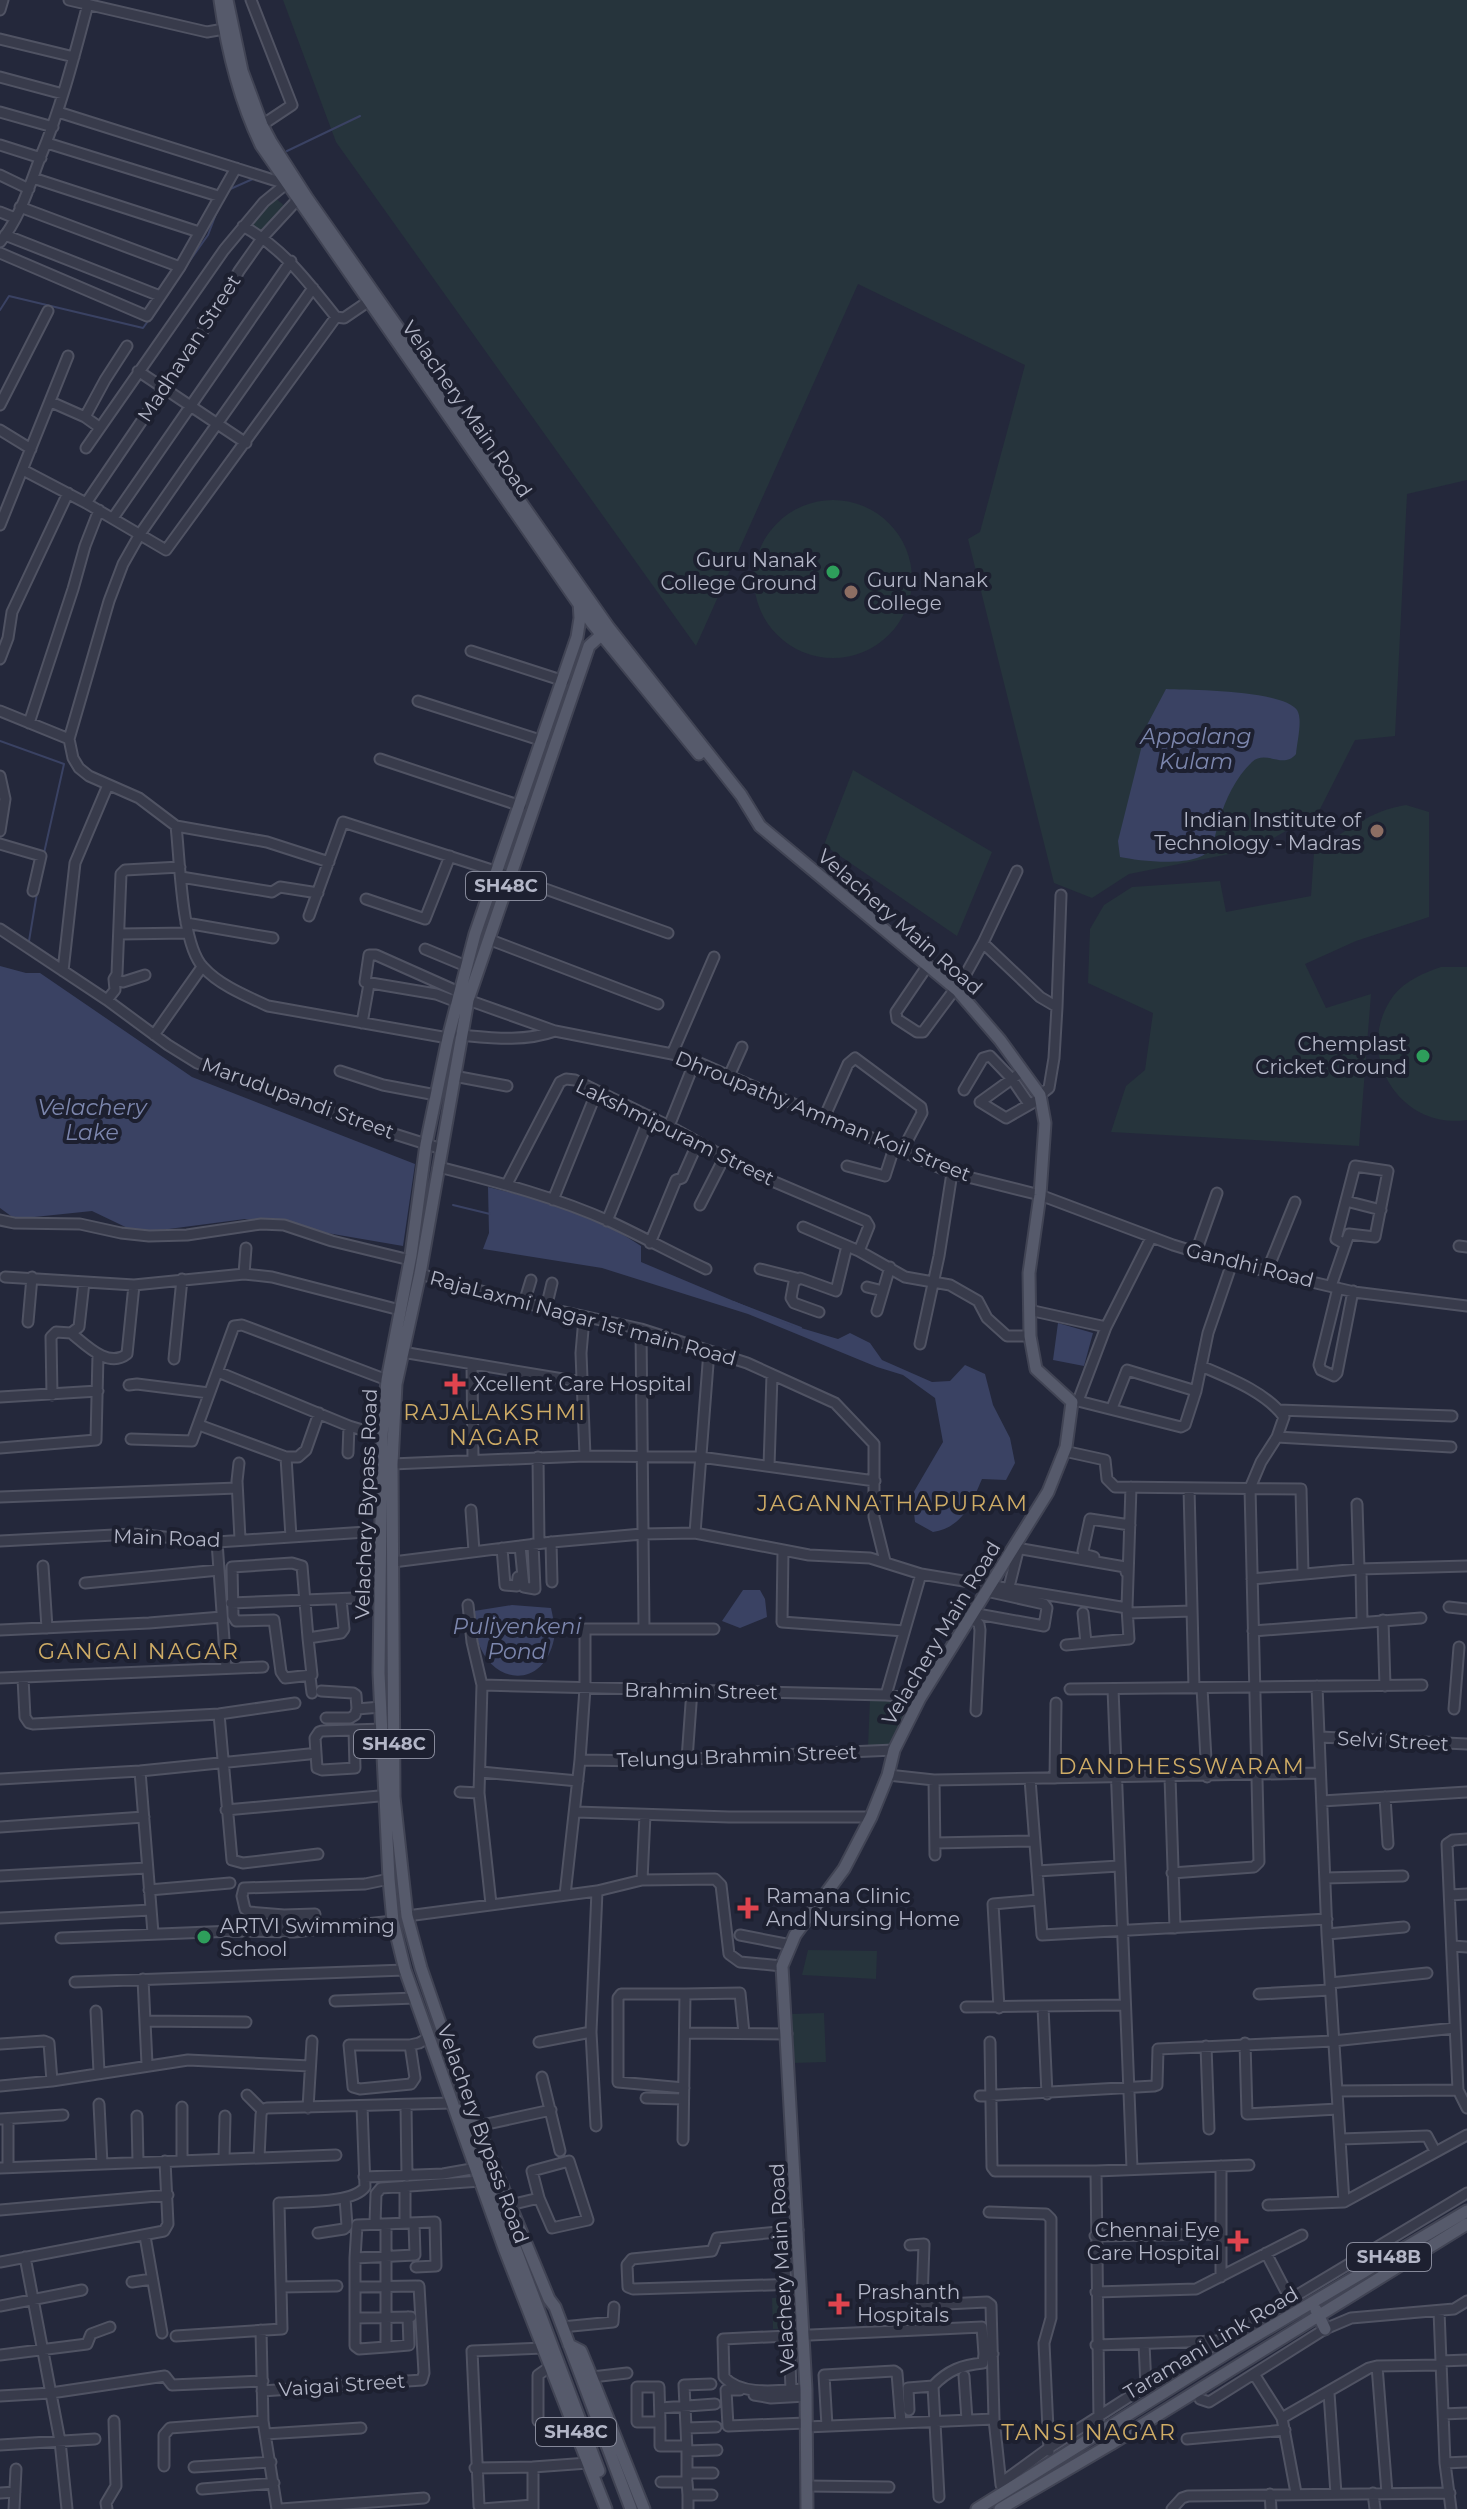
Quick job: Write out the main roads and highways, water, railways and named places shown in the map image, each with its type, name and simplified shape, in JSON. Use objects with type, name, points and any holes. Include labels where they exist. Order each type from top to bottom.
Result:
[{"type":"main road","name":"Velachery Main Road","points":[[220,0],[224,29],[246,113],[261,145],[579,602],[597,618]]},
{"type":"main road","name":"Velachery Main Road","points":[[227,0],[242,71],[262,125],[307,198],[605,630],[699,755],[760,826],[956,989],[1023,1071],[1040,1097],[1045,1123],[1040,1195],[1029,1273],[1030,1336],[1036,1369],[1075,1401],[1064,1451],[1048,1492],[920,1698],[894,1750],[888,1775],[871,1817],[844,1869],[795,1935],[782,1966],[806,2392],[807,2509]]},
{"type":"main road","name":"Velachery Bypass Road","points":[[569,2345],[478,2126],[421,1968],[407,1916],[390,1794],[379,1673],[382,1436],[387,1380],[410,1260],[426,1144],[448,1038],[461,998],[488,939],[521,806],[577,637],[579,602]]},
{"type":"main road","points":[[577,637],[597,618]]},
{"type":"main road","name":"Velachery Bypass Road","points":[[605,630],[589,646],[504,874],[467,963],[461,998],[460,1035],[439,1167],[396,1384],[392,1464],[394,1674],[389,1879],[393,1921],[405,1970],[504,2248],[606,2509]]},
{"type":"main road","points":[[379,1673],[394,1674]]},
{"type":"main road","points":[[446,2085],[456,2091],[613,2509]]},
{"type":"main road","name":"Taramani Link Road","points":[[977,2509],[1002,2488],[1100,2433],[1255,2333],[1467,2211]]},
{"type":"main road","name":"Taramani Link Road","points":[[1000,2509],[1467,2224]]},
{"type":"main road","points":[[1312,2302],[1325,2329]]},
{"type":"main road","points":[[990,2509],[1255,2333],[1290,2333]]},
{"type":"main road","points":[[569,2345],[631,2509]]},
{"type":"main road","points":[[569,2345],[581,2351],[644,2509]]},
{"type":"water","name":"Appalang Kulam","points":[[1166,689],[1236,692],[1288,703],[1297,710],[1300,719],[1296,754],[1286,760],[1257,759],[1246,768],[1228,797],[1211,847],[1202,856],[1167,862],[1120,857],[1118,841],[1147,725]]},
{"type":"water","name":"Velachery Lake","points":[[0,966],[26,973],[40,973],[192,1077],[415,1164],[403,1246],[245,1219],[138,1233],[92,1211],[15,1219],[0,1208]]},
{"type":"water","points":[[488,1187],[587,1217],[641,1246],[641,1262],[791,1325],[838,1339],[850,1333],[870,1343],[882,1360],[932,1382],[950,1381],[965,1365],[985,1374],[993,1405],[1010,1438],[1015,1463],[1006,1480],[982,1479],[965,1513],[952,1525],[933,1532],[915,1522],[912,1495],[943,1442],[935,1398],[903,1375],[748,1314],[602,1268],[483,1249],[489,1233]]},
{"type":"water","points":[[1058,1323],[1093,1333],[1084,1366],[1053,1360]]},
{"type":"water","points":[[743,1590],[760,1590],[765,1599],[767,1617],[740,1628],[722,1621]]},
{"type":"water","name":"Puliyenkeni Pond","points":[[512,1605],[551,1608],[554,1627],[549,1655],[530,1673],[518,1676],[506,1674],[485,1657],[475,1627],[474,1611]]},
{"type":"waterway","points":[[287,151],[360,116]]},
{"type":"waterway","points":[[228,190],[255,178]]},
{"type":"waterway","points":[[181,273],[208,235],[219,206]]},
{"type":"waterway","points":[[0,310],[9,296],[143,328],[148,321]]},
{"type":"waterway","points":[[0,741],[64,764],[44,853]]},
{"type":"waterway","points":[[29,941],[38,887]]},
{"type":"waterway","points":[[453,1205],[490,1214]]},
{"type":"waterway","points":[[733,1302],[801,1328]]},
{"type":"place","name":"Guru Nanak College Ground","points":[[833,572]]},
{"type":"place","name":"Guru Nanak College","points":[[851,592]]},
{"type":"place","name":"Indian Institute of Technology - Madras","points":[[1377,831]]},
{"type":"place","name":"Chemplast Cricket Ground","points":[[1423,1056]]},
{"type":"place","name":"Xcellent Care Hospital","points":[[455,1384]]},
{"type":"place","name":"Ramana Clinic And Nursing Home","points":[[748,1908]]},
{"type":"place","name":"ARTVI Swimming School","points":[[204,1937]]},
{"type":"place","name":"Chennai Eye Care Hospital","points":[[1238,2241]]},
{"type":"place","name":"Prashanth Hospitals","points":[[839,2304]]},
{"type":"district","name":"RAJALAKSHMI NAGAR","points":[[495,1424]]},
{"type":"district","name":"JAGANNATHAPURAM","points":[[893,1503]]},
{"type":"district","name":"GANGAI NAGAR","points":[[139,1651]]},
{"type":"district","name":"DANDHESSWARAM","points":[[1182,1766]]},
{"type":"district","name":"TANSI NAGAR","points":[[1089,2432]]}]
